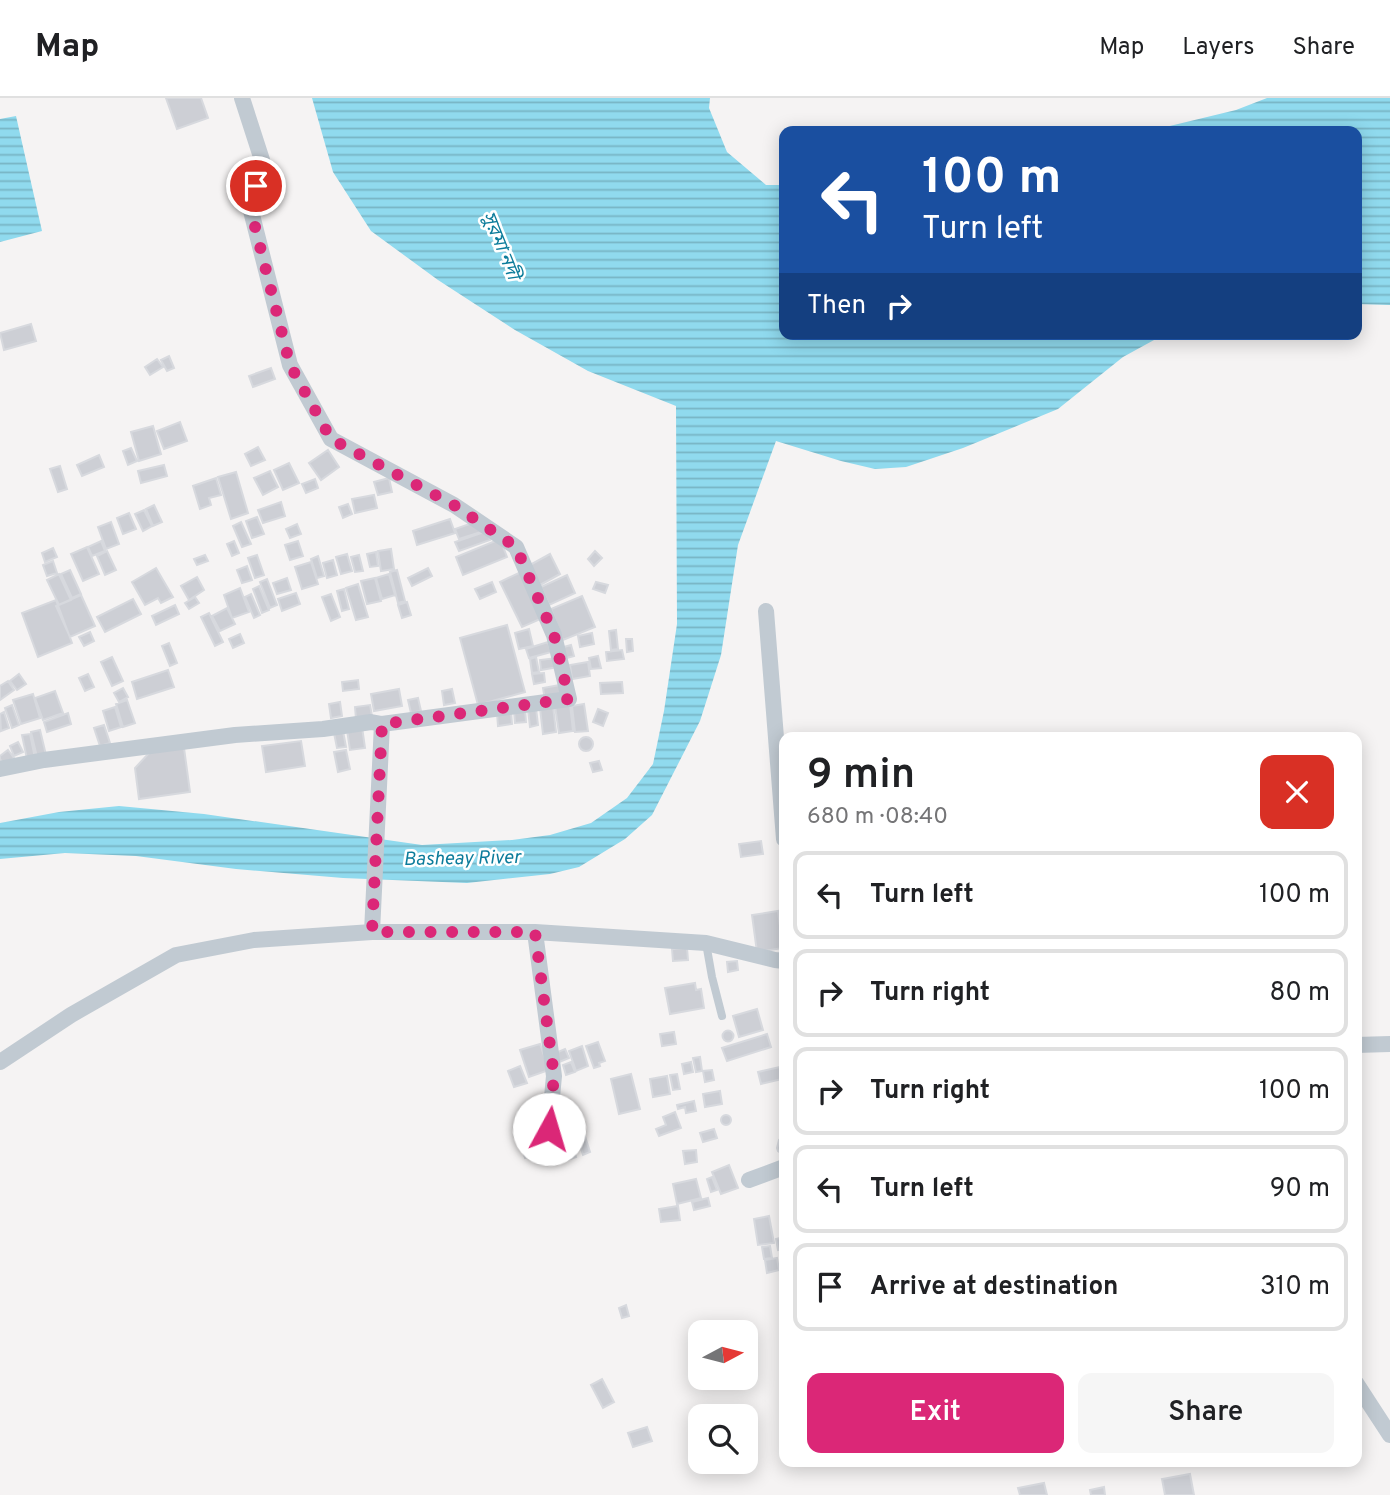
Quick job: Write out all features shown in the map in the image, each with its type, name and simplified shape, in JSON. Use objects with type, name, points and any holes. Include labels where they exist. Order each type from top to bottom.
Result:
[{"type":"street","points":[[0,769],[44,760],[235,735],[323,729],[371,722],[382,724],[569,699],[554,635],[516,547],[454,505],[331,439],[290,365],[249,203],[263,169],[242,98]]},
{"type":"street","points":[[766,611],[779,776]]},
{"type":"street","points":[[372,932],[382,724]]},
{"type":"street","points":[[0,1062],[71,1015],[176,955],[254,940],[372,932],[535,932],[706,943],[779,960]]},
{"type":"street","points":[[535,932],[554,1076],[549,1129]]},
{"type":"street","points":[[1362,1045],[1390,1044]]},
{"type":"street","points":[[749,1180],[779,1169]]},
{"type":"street","points":[[1362,1392],[1390,1435]]},
{"type":"lane","points":[[706,943],[722,1016]]},
{"type":"water","points":[[312,98],[710,98],[709,108],[727,152],[766,185],[779,185],[779,340],[1154,340],[1123,357],[1058,409],[963,448],[906,467],[875,469],[776,441],[738,545],[721,655],[700,721],[652,815],[625,839],[579,867],[550,874],[467,883],[343,878],[236,869],[136,856],[65,853],[0,859],[0,823],[59,812],[119,806],[204,814],[422,845],[550,835],[591,823],[627,798],[653,764],[677,624],[676,406],[588,371],[515,330],[438,280],[371,231],[333,172]]},
{"type":"water","points":[[1267,98],[1390,98],[1390,305],[1362,304],[1362,126],[1170,126],[1236,110]]},
{"type":"water","points":[[16,116],[42,231],[0,242],[0,119]]},
{"type":"building","points":[[166,98],[201,98],[208,118],[177,129]]},
{"type":"building","points":[[31,324],[36,341],[4,350],[0,333]]},
{"type":"building","points":[[169,356],[174,368],[167,371],[161,360]]},
{"type":"building","points":[[157,359],[163,367],[150,375],[145,367]]},
{"type":"building","points":[[271,368],[275,379],[253,387],[249,376]]},
{"type":"building","points":[[180,422],[187,441],[164,449],[157,431]]},
{"type":"building","points":[[153,426],[161,454],[139,461],[131,432]]},
{"type":"building","points":[[258,447],[265,460],[251,466],[245,454]]},
{"type":"building","points":[[131,448],[137,461],[128,465],[123,451]]},
{"type":"building","points":[[328,450],[339,467],[321,480],[309,463]]},
{"type":"building","points":[[99,455],[104,467],[82,476],[77,465]]},
{"type":"building","points":[[289,463],[299,483],[283,490],[274,470]]},
{"type":"building","points":[[164,465],[167,476],[141,483],[138,471]]},
{"type":"building","points":[[60,466],[67,489],[58,492],[50,469]]},
{"type":"building","points":[[270,471],[278,487],[263,495],[254,478]]},
{"type":"building","points":[[236,472],[248,513],[231,519],[218,477]]},
{"type":"building","points":[[216,478],[221,495],[209,498],[211,505],[200,509],[193,486]]},
{"type":"building","points":[[389,478],[392,492],[378,495],[374,482]]},
{"type":"building","points":[[315,479],[318,488],[306,493],[302,484]]},
{"type":"building","points":[[374,495],[377,508],[355,513],[352,499]]},
{"type":"building","points":[[281,502],[285,516],[263,523],[258,510]]},
{"type":"building","points":[[348,504],[352,514],[343,518],[339,507]]},
{"type":"building","points":[[154,505],[162,522],[153,526],[146,509]]},
{"type":"building","points":[[144,510],[152,526],[143,531],[135,514]]},
{"type":"building","points":[[129,513],[136,529],[123,534],[117,518]]},
{"type":"building","points":[[257,517],[264,534],[252,538],[246,521]]},
{"type":"building","points":[[450,519],[455,533],[417,545],[413,531]]},
{"type":"building","points":[[478,521],[481,532],[459,539],[455,529]]},
{"type":"building","points":[[111,522],[119,544],[106,549],[98,527]]},
{"type":"building","points":[[241,522],[251,544],[242,547],[233,526]]},
{"type":"building","points":[[297,524],[301,534],[290,538],[286,529]]},
{"type":"building","points":[[487,531],[490,540],[459,551],[455,542]]},
{"type":"building","points":[[500,539],[507,557],[463,575],[456,557]]},
{"type":"building","points":[[101,541],[105,551],[92,556],[88,547]]},
{"type":"building","points":[[234,541],[239,553],[232,556],[227,544]]},
{"type":"building","points":[[298,541],[303,556],[290,560],[285,545]]},
{"type":"building","points":[[87,547],[99,574],[83,581],[71,554]]},
{"type":"building","points":[[53,548],[57,557],[45,562],[42,553]]},
{"type":"building","points":[[391,549],[394,569],[381,571],[378,551]]},
{"type":"building","points":[[107,551],[116,570],[105,575],[97,556]]},
{"type":"building","points":[[595,551],[602,558],[594,566],[588,559]]},
{"type":"building","points":[[376,552],[378,566],[370,567],[367,554]]},
{"type":"building","points":[[347,554],[352,571],[341,574],[336,557]]},
{"type":"building","points":[[550,554],[560,574],[540,585],[530,565]]},
{"type":"building","points":[[205,555],[208,561],[197,565],[194,559]]},
{"type":"building","points":[[257,555],[264,575],[255,578],[248,558]]},
{"type":"building","points":[[359,555],[363,571],[355,572],[351,557]]},
{"type":"building","points":[[318,556],[324,576],[317,578],[311,559]]},
{"type":"building","points":[[333,560],[337,575],[327,578],[323,563]]},
{"type":"building","points":[[53,561],[57,573],[47,576],[43,565]]},
{"type":"building","points":[[311,562],[318,584],[302,589],[295,567]]},
{"type":"building","points":[[247,566],[252,580],[242,583],[237,570]]},
{"type":"building","points":[[156,568],[173,597],[161,603],[158,598],[145,605],[132,582]]},
{"type":"building","points":[[428,568],[432,576],[412,586],[408,578]]},
{"type":"building","points":[[70,570],[81,594],[72,598],[61,574]]},
{"type":"building","points":[[397,570],[405,601],[398,603],[390,572]]},
{"type":"building","points":[[523,571],[545,617],[522,627],[500,582]]},
{"type":"building","points":[[59,574],[71,600],[59,605],[47,580]]},
{"type":"building","points":[[389,574],[395,595],[382,599],[376,578]]},
{"type":"building","points":[[567,575],[575,593],[549,605],[541,587]]},
{"type":"building","points":[[197,577],[204,590],[189,600],[181,586]]},
{"type":"building","points":[[287,578],[291,590],[277,594],[273,583]]},
{"type":"building","points":[[375,578],[381,601],[367,604],[361,581]]},
{"type":"building","points":[[267,579],[277,605],[270,608],[260,582]]},
{"type":"building","points":[[492,582],[496,592],[480,599],[475,589]]},
{"type":"building","points":[[596,582],[608,585],[605,593],[593,589]]},
{"type":"building","points":[[358,584],[368,617],[356,620],[346,588]]},
{"type":"building","points":[[259,586],[269,610],[262,613],[253,589]]},
{"type":"building","points":[[240,588],[249,612],[232,618],[224,595]]},
{"type":"building","points":[[344,589],[349,609],[342,611],[337,591]]},
{"type":"building","points":[[296,593],[300,604],[282,611],[278,599]]},
{"type":"building","points":[[251,594],[260,615],[254,618],[245,597]]},
{"type":"building","points":[[331,594],[340,617],[331,621],[322,597]]},
{"type":"building","points":[[81,595],[95,626],[70,637],[56,606]]},
{"type":"building","points":[[582,596],[595,627],[563,640],[551,609]]},
{"type":"building","points":[[195,597],[199,603],[189,609],[185,603]]},
{"type":"building","points":[[133,599],[141,614],[105,632],[97,617]]},
{"type":"building","points":[[56,600],[72,643],[38,657],[22,613]]},
{"type":"building","points":[[407,602],[411,615],[402,618],[398,605]]},
{"type":"building","points":[[175,605],[179,614],[156,625],[152,616]]},
{"type":"building","points":[[227,608],[235,624],[220,631],[212,616]]},
{"type":"building","points":[[209,613],[223,642],[215,646],[201,617]]},
{"type":"building","points":[[507,625],[525,692],[478,705],[460,638]]},
{"type":"building","points":[[529,629],[533,646],[519,649],[515,633]]},
{"type":"building","points":[[616,630],[618,649],[611,650],[609,631]]},
{"type":"building","points":[[90,632],[94,641],[84,646],[79,637]]},
{"type":"building","points":[[592,633],[594,644],[580,647],[578,636]]},
{"type":"building","points":[[240,634],[244,643],[233,648],[229,639]]},
{"type":"building","points":[[626,639],[632,639],[633,651],[627,652]]},
{"type":"building","points":[[548,642],[551,652],[529,658],[526,649]]},
{"type":"building","points":[[169,643],[177,663],[170,666],[162,646]]},
{"type":"building","points":[[571,645],[574,656],[563,659],[560,648]]},
{"type":"building","points":[[622,650],[624,659],[607,661],[606,652]]},
{"type":"building","points":[[598,656],[601,668],[591,669],[589,658]]},
{"type":"building","points":[[112,657],[123,681],[112,686],[101,662]]},
{"type":"building","points":[[536,657],[539,672],[532,673],[530,659]]},
{"type":"building","points":[[556,658],[558,667],[541,670],[540,660]]},
{"type":"building","points":[[588,662],[590,676],[572,679],[570,665]]},
{"type":"building","points":[[168,670],[174,687],[137,699],[132,682]]},
{"type":"building","points":[[544,673],[545,682],[534,684],[532,674]]},
{"type":"building","points":[[19,674],[26,684],[17,690],[10,681]]},
{"type":"building","points":[[88,674],[94,687],[85,691],[79,678]]},
{"type":"building","points":[[358,680],[359,689],[343,691],[342,682]]},
{"type":"building","points":[[8,681],[14,690],[0,700],[0,686]]},
{"type":"building","points":[[622,682],[623,693],[601,694],[600,683]]},
{"type":"building","points":[[560,685],[562,696],[545,700],[543,688]]},
{"type":"building","points":[[123,688],[128,697],[119,702],[114,693]]},
{"type":"building","points":[[399,689],[402,706],[374,711],[371,694]]},
{"type":"building","points":[[452,689],[455,703],[444,705],[442,691]]},
{"type":"building","points":[[55,691],[63,713],[43,720],[35,698]]},
{"type":"building","points":[[33,694],[40,718],[21,724],[13,700]]},
{"type":"building","points":[[418,698],[421,711],[411,713],[408,700]]},
{"type":"building","points":[[127,700],[135,723],[123,727],[116,704]]},
{"type":"building","points":[[340,702],[342,716],[331,718],[329,704]]},
{"type":"building","points":[[570,704],[573,731],[559,733],[555,706]]},
{"type":"building","points":[[584,704],[588,731],[575,732],[572,706]]},
{"type":"building","points":[[12,705],[19,725],[12,728],[5,708]]},
{"type":"building","points":[[370,705],[372,716],[356,719],[355,707]]},
{"type":"building","points":[[553,706],[556,732],[543,734],[540,708]]},
{"type":"building","points":[[115,707],[121,727],[109,731],[103,711]]},
{"type":"building","points":[[536,708],[538,725],[530,727],[528,709]]},
{"type":"building","points":[[525,709],[526,722],[515,723],[514,710]]},
{"type":"building","points":[[598,709],[608,713],[603,726],[593,722]]},
{"type":"building","points":[[4,712],[9,728],[1,731],[0,714]]},
{"type":"building","points":[[511,712],[512,724],[498,726],[497,713]]},
{"type":"building","points":[[68,713],[71,724],[47,732],[44,722]]},
{"type":"building","points":[[104,725],[110,743],[100,746],[94,728]]},
{"type":"building","points":[[362,727],[365,748],[350,750],[347,730]]},
{"type":"building","points":[[40,730],[46,755],[37,757],[31,732]]},
{"type":"building","points":[[343,731],[346,747],[337,748],[334,733]]},
{"type":"building","points":[[30,734],[35,758],[27,759],[22,735]]},
{"type":"building","points":[[583,737],[589,737],[593,744],[589,751],[583,751],[579,747],[579,741]]},
{"type":"building","points":[[301,741],[305,766],[266,772],[262,746]]},
{"type":"building","points":[[18,742],[23,752],[14,756],[10,746]]},
{"type":"building","points":[[184,748],[190,792],[139,799],[135,768],[150,752]]},
{"type":"building","points":[[8,750],[14,758],[4,765],[0,756]]},
{"type":"building","points":[[346,750],[350,769],[338,772],[334,752]]},
{"type":"building","points":[[599,761],[602,770],[593,772],[590,763]]},
{"type":"building","points":[[761,841],[763,854],[741,857],[739,844]]},
{"type":"building","points":[[778,911],[779,949],[757,952],[752,915]]},
{"type":"building","points":[[687,948],[688,960],[673,961],[672,949]]},
{"type":"building","points":[[737,961],[738,970],[728,972],[727,962]]},
{"type":"building","points":[[695,983],[696,990],[701,989],[704,1008],[670,1014],[665,988]]},
{"type":"building","points":[[757,1009],[763,1030],[739,1037],[733,1016]]},
{"type":"building","points":[[728,1030],[734,1036],[728,1042],[722,1036]]},
{"type":"building","points":[[674,1032],[676,1044],[662,1046],[660,1034]]},
{"type":"building","points":[[767,1034],[771,1047],[727,1061],[722,1048]]},
{"type":"building","points":[[598,1042],[605,1061],[594,1068],[586,1046]]},
{"type":"building","points":[[540,1044],[549,1070],[529,1077],[520,1050]]},
{"type":"building","points":[[582,1046],[588,1066],[576,1071],[569,1051]]},
{"type":"building","points":[[565,1049],[569,1058],[557,1063],[553,1054]]},
{"type":"building","points":[[700,1057],[702,1071],[696,1072],[693,1058]]},
{"type":"building","points":[[571,1062],[575,1072],[566,1075],[563,1065]]},
{"type":"building","points":[[691,1062],[693,1072],[684,1074],[682,1064]]},
{"type":"building","points":[[520,1066],[527,1083],[514,1087],[508,1071]]},
{"type":"building","points":[[779,1067],[779,1080],[761,1084],[758,1072]]},
{"type":"building","points":[[712,1070],[714,1080],[705,1082],[703,1071]]},
{"type":"building","points":[[631,1074],[640,1109],[619,1114],[611,1079]]},
{"type":"building","points":[[677,1074],[680,1089],[673,1090],[670,1075]]},
{"type":"building","points":[[667,1076],[670,1094],[653,1097],[650,1079]]},
{"type":"building","points":[[720,1091],[722,1104],[705,1107],[703,1094]]},
{"type":"building","points":[[694,1101],[696,1111],[686,1113],[685,1107],[678,1109],[677,1105]]},
{"type":"building","points":[[675,1112],[681,1128],[659,1136],[656,1129],[666,1125],[663,1117]]},
{"type":"building","points":[[726,1115],[730,1116],[730,1124],[726,1125],[722,1124],[721,1120],[722,1116]]},
{"type":"building","points":[[581,1124],[590,1152],[583,1155],[574,1126]]},
{"type":"building","points":[[714,1129],[717,1138],[703,1142],[700,1133]]},
{"type":"building","points":[[568,1133],[576,1157],[561,1162],[553,1139]]},
{"type":"building","points":[[533,1136],[535,1143],[543,1141],[546,1152],[525,1158],[520,1140]]},
{"type":"building","points":[[696,1150],[697,1162],[685,1164],[683,1151]]},
{"type":"building","points":[[729,1165],[738,1188],[721,1194],[712,1172]]},
{"type":"building","points":[[712,1177],[717,1190],[711,1192],[707,1179]]},
{"type":"building","points":[[696,1179],[701,1198],[677,1204],[673,1184]]},
{"type":"building","points":[[708,1198],[710,1206],[694,1210],[692,1202]]},
{"type":"building","points":[[678,1206],[680,1220],[661,1222],[659,1209]]},
{"type":"building","points":[[769,1216],[774,1243],[758,1245],[754,1219]]},
{"type":"building","points":[[770,1246],[772,1258],[764,1259],[762,1247]]},
{"type":"building","points":[[777,1258],[779,1270],[767,1273],[765,1260]]},
{"type":"building","points":[[626,1305],[629,1316],[622,1318],[619,1308]]},
{"type":"building","points":[[602,1379],[614,1402],[603,1408],[591,1385]]},
{"type":"building","points":[[647,1427],[652,1441],[633,1447],[628,1433]]},
{"type":"building","points":[[1190,1474],[1194,1495],[1165,1495],[1162,1479]]},
{"type":"building","points":[[1044,1483],[1047,1495],[1020,1495],[1018,1488]]},
{"type":"building","points":[[1104,1487],[1105,1495],[1091,1495],[1090,1490]]},
{"type":"route","points":[[256,186],[249,203],[290,365],[331,439],[454,505],[516,547],[554,635],[569,699],[382,724],[372,932],[535,932],[554,1076],[549,1129]]},
{"type":"water label","name":"সুরমা নদী","points":[[502,245]]},
{"type":"water label","name":"Basheay River","points":[[462,857]]}]
